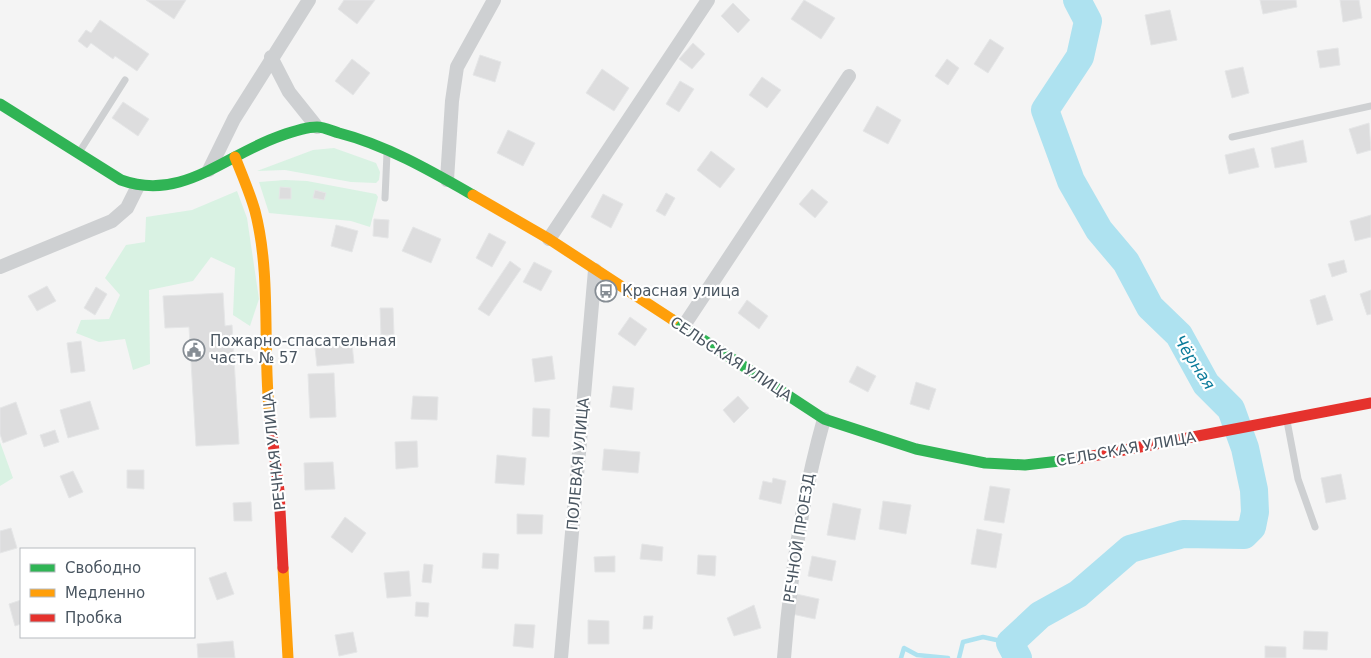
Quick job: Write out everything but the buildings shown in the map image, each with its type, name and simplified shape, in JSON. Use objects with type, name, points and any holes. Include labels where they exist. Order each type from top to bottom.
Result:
[{"type":"main road","points":[[0,104],[121,180],[138,186],[160,187],[185,182],[276,137],[317,127]]},
{"type":"main road","name":"СЕЛЬСКАЯ УЛИЦА","points":[[317,127],[364,139],[447,180],[549,239],[824,419],[916,449],[985,463],[1025,465],[1066,461],[1371,403]]},
{"type":"main road","name":"РЕЧНАЯ УЛИЦА","points":[[235,157],[256,212],[264,274],[267,391],[279,491],[288,658]]},
{"type":"street","points":[[208,172],[234,119],[308,0]]},
{"type":"street","points":[[447,180],[452,101],[457,67],[494,0]]},
{"type":"street","points":[[549,239],[708,0]]},
{"type":"street","points":[[272,57],[288,92],[317,127]]},
{"type":"street","points":[[683,328],[849,76]]},
{"type":"street","points":[[0,266],[112,221],[127,208],[138,186]]},
{"type":"street","name":"ПОЛЕВАЯ УЛИЦА","points":[[561,658],[595,270]]},
{"type":"street","name":"РЕЧНОЙ ПРОЕЗД","points":[[784,658],[791,583],[812,462],[824,419]]},
{"type":"lane","points":[[78,154],[126,80]]},
{"type":"lane","points":[[1232,137],[1371,106]]},
{"type":"lane","points":[[385,198],[388,150]]},
{"type":"lane","points":[[1286,420],[1298,479],[1315,527]]},
{"type":"green space","points":[[334,148],[376,163],[380,172],[379,180],[376,183],[351,182],[285,170],[257,171],[313,150]]},
{"type":"green space","points":[[307,181],[376,194],[378,197],[370,227],[351,221],[269,213],[259,182]]},
{"type":"green space","points":[[237,191],[247,218],[259,299],[250,326],[233,315],[235,268],[211,257],[193,281],[149,290],[150,364],[133,370],[125,339],[99,342],[76,333],[81,320],[109,319],[120,295],[105,278],[126,245],[145,242],[146,217],[192,210]]},
{"type":"green space","points":[[0,442],[13,478],[0,486]]},
{"type":"waterway","name":"Чёрная","points":[[1018,658],[1010,643],[1040,615],[1078,594],[1130,549],[1183,534],[1244,535],[1252,527],[1255,512],[1254,490],[1245,448],[1231,409],[1206,384],[1179,335],[1150,307],[1126,262],[1099,230],[1071,181],[1045,110],[1080,57],[1088,21],[1077,0]]},
{"type":"waterway","points":[[959,658],[963,642],[983,637],[1010,643]]},
{"type":"waterway","points":[[901,658],[904,648],[917,655],[948,658]]},
{"type":"traffic: fast","points":[[0,104],[121,180],[143,185],[164,185],[184,181],[260,144],[294,131],[317,127],[374,144],[425,168],[473,195]]},
{"type":"traffic: fast","points":[[673,320],[824,419],[916,449],[985,463],[1025,465],[1077,459]]},
{"type":"traffic: slow","points":[[235,157],[253,204],[260,236],[265,288],[270,419]]},
{"type":"traffic: slow","points":[[473,195],[549,239],[673,320]]},
{"type":"traffic: slow","points":[[283,568],[288,658]]},
{"type":"traffic: jam","points":[[1077,459],[1371,403]]},
{"type":"traffic: jam","points":[[270,419],[279,491],[283,568]]},
{"type":"place","name":"Красная улица","points":[[606,291]]},
{"type":"place","name":"Пожарно-спасательная часть № 57","points":[[194,350]]}]
